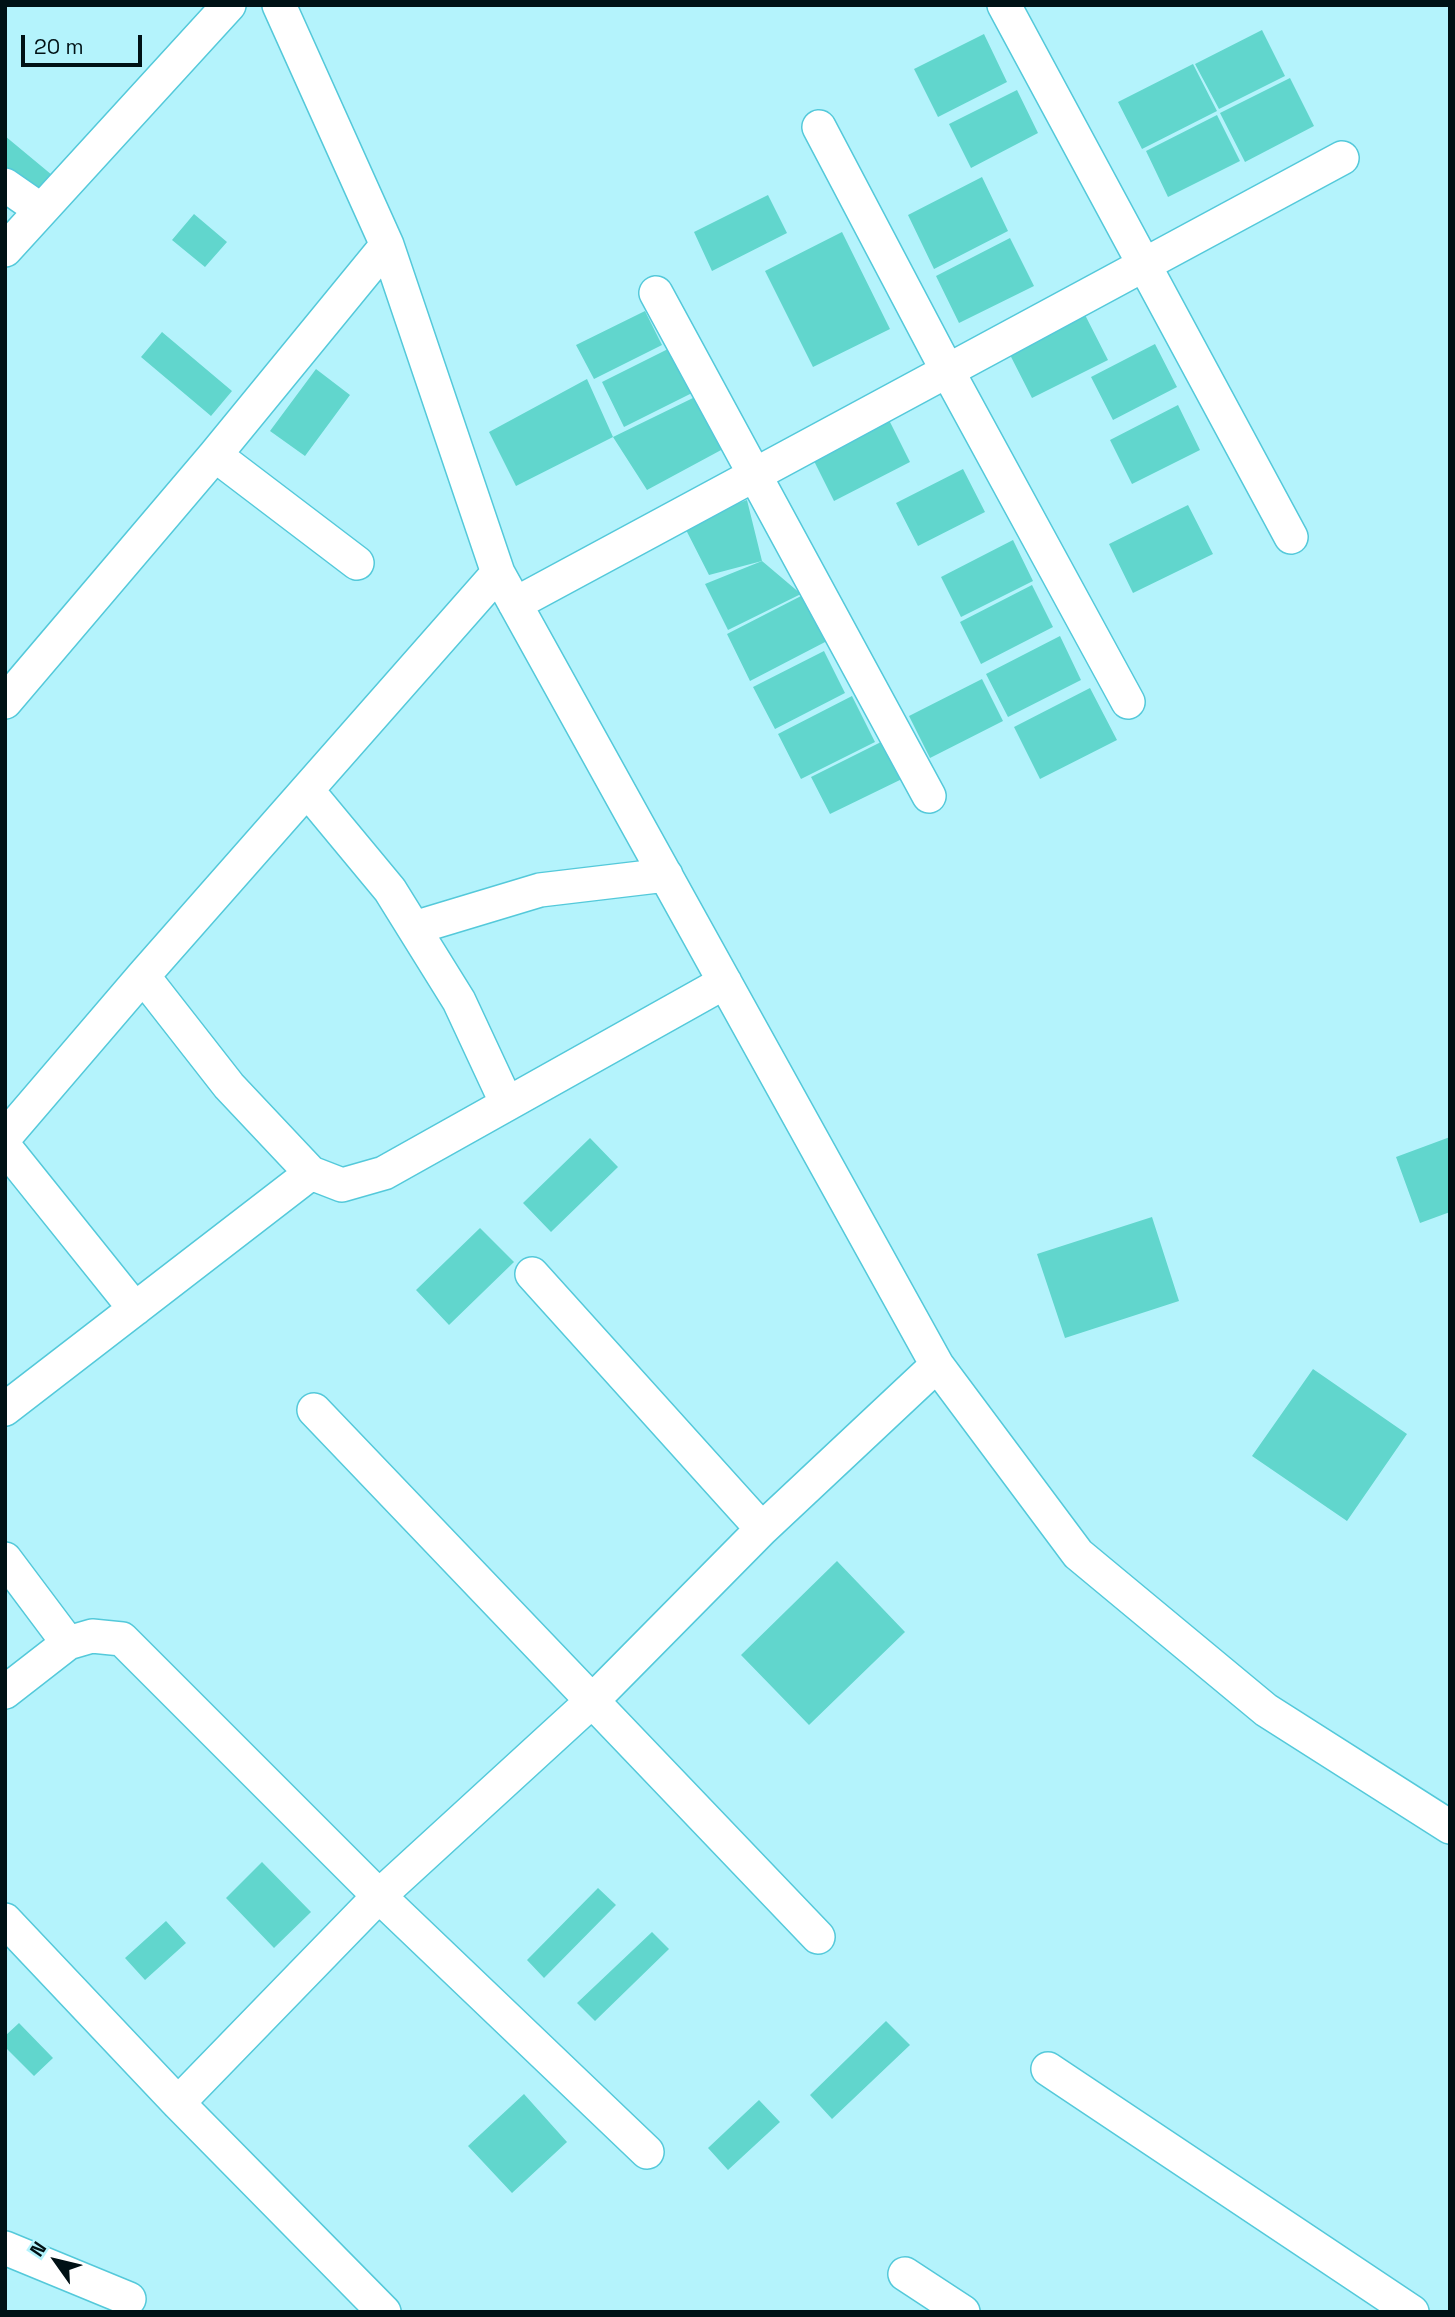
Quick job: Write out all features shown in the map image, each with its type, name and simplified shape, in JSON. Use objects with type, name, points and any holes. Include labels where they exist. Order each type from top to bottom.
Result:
[{"type":"street","points":[[5,250],[229,5]]},
{"type":"street","points":[[279,5],[387,245],[498,573],[937,1366],[1078,1554],[1266,1710],[1450,1827]]},
{"type":"street","points":[[1004,5],[1291,537]]},
{"type":"street","points":[[819,127],[947,370],[1128,702]]},
{"type":"street","points":[[515,604],[1342,158]]},
{"type":"street","points":[[5,185],[41,210]]},
{"type":"street","points":[[5,702],[215,455],[387,245]]},
{"type":"street","points":[[656,293],[929,796]]},
{"type":"street","points":[[215,455],[357,563]]},
{"type":"street","points":[[5,1137],[498,573]]},
{"type":"street","points":[[307,790],[390,890],[459,1001],[507,1104]]},
{"type":"street","points":[[414,929],[540,890],[666,875]]},
{"type":"street","points":[[143,976],[229,1086],[311,1173],[342,1185],[384,1173],[725,982]]},
{"type":"street","points":[[5,1147],[135,1309]]},
{"type":"street","points":[[5,1409],[311,1173]]},
{"type":"street","points":[[532,1274],[762,1529]]},
{"type":"street","points":[[178,2104],[379,1896],[592,1701],[762,1529],[937,1366]]},
{"type":"street","points":[[314,1410],[818,1937]]},
{"type":"street","points":[[5,1559],[68,1643]]},
{"type":"street","points":[[5,1692],[68,1643],[92,1636],[122,1639],[379,1896],[647,2152]]},
{"type":"street","points":[[5,1920],[178,2104],[384,2312]]},
{"type":"street","points":[[1048,2069],[1412,2312]]},
{"type":"street","points":[[5,2248],[129,2299]]},
{"type":"street","points":[[905,2274],[963,2312]]},
{"type":"building","points":[[1262,30],[1285,76],[1219,109],[1195,64]]},
{"type":"building","points":[[984,34],[1007,82],[938,117],[914,69]]},
{"type":"building","points":[[1193,64],[1217,111],[1142,149],[1118,102]]},
{"type":"building","points":[[1290,78],[1314,126],[1245,162],[1220,113]]},
{"type":"building","points":[[1017,90],[1038,133],[971,168],[949,124]]},
{"type":"building","points":[[1217,115],[1240,161],[1168,197],[1146,151]]},
{"type":"building","points":[[5,136],[52,175],[32,199],[5,176]]},
{"type":"building","points":[[982,177],[1008,231],[934,269],[908,215]]},
{"type":"building","points":[[768,195],[787,233],[712,271],[694,232]]},
{"type":"building","points":[[194,214],[227,242],[205,267],[172,240]]},
{"type":"building","points":[[842,232],[890,329],[813,367],[765,271]]},
{"type":"building","points":[[1010,238],[1034,286],[959,323],[936,276]]},
{"type":"building","points":[[1082,309],[1108,360],[1032,398],[1006,347]]},
{"type":"building","points":[[645,311],[662,345],[594,379],[576,345]]},
{"type":"building","points":[[162,332],[232,391],[211,416],[141,357]]},
{"type":"building","points":[[1155,344],[1177,387],[1113,420],[1091,377]]},
{"type":"building","points":[[670,348],[692,393],[624,427],[602,382]]},
{"type":"building","points":[[316,369],[350,395],[305,456],[270,431]]},
{"type":"building","points":[[587,379],[613,437],[516,486],[489,432]]},
{"type":"building","points":[[695,397],[723,449],[647,490],[613,437]]},
{"type":"building","points":[[1178,405],[1200,450],[1132,484],[1110,440]]},
{"type":"building","points":[[886,414],[910,462],[834,501],[810,453]]},
{"type":"building","points":[[963,469],[985,512],[918,546],[896,503]]},
{"type":"building","points":[[747,500],[762,561],[709,575],[683,524]]},
{"type":"building","points":[[1188,505],[1213,554],[1133,593],[1109,544]]},
{"type":"building","points":[[1013,540],[1033,581],[961,617],[941,577]]},
{"type":"building","points":[[762,561],[801,594],[728,630],[705,584]]},
{"type":"building","points":[[1032,585],[1053,627],[981,664],[960,622]]},
{"type":"building","points":[[803,595],[827,641],[750,681],[727,634]]},
{"type":"building","points":[[1060,636],[1081,680],[1008,717],[986,674]]},
{"type":"building","points":[[824,651],[845,693],[775,729],[753,687]]},
{"type":"building","points":[[982,679],[1003,721],[930,758],[909,716]]},
{"type":"building","points":[[1090,688],[1117,740],[1040,779],[1014,727]]},
{"type":"building","points":[[852,696],[875,742],[801,779],[778,734]]},
{"type":"building","points":[[885,740],[904,778],[830,814],[811,777]]},
{"type":"building","points":[[1450,1137],[1450,1212],[1420,1223],[1396,1157]]},
{"type":"building","points":[[590,1138],[618,1167],[551,1232],[523,1203]]},
{"type":"building","points":[[1152,1217],[1179,1301],[1065,1338],[1037,1254]]},
{"type":"building","points":[[480,1228],[514,1262],[449,1325],[416,1290]]},
{"type":"building","points":[[1313,1369],[1407,1434],[1347,1521],[1252,1456]]},
{"type":"building","points":[[837,1561],[905,1632],[809,1725],[741,1655]]},
{"type":"building","points":[[262,1862],[311,1912],[274,1948],[226,1898]]},
{"type":"building","points":[[598,1888],[616,1905],[544,1978],[527,1960]]},
{"type":"building","points":[[166,1921],[186,1943],[145,1980],[125,1958]]},
{"type":"building","points":[[652,1932],[669,1949],[595,2021],[577,2003]]},
{"type":"building","points":[[886,2021],[910,2045],[832,2119],[810,2095]]},
{"type":"building","points":[[19,2023],[53,2058],[34,2076],[5,2047],[5,2036]]},
{"type":"building","points":[[524,2094],[567,2142],[512,2193],[468,2146]]},
{"type":"building","points":[[759,2100],[780,2122],[728,2170],[708,2148]]}]
